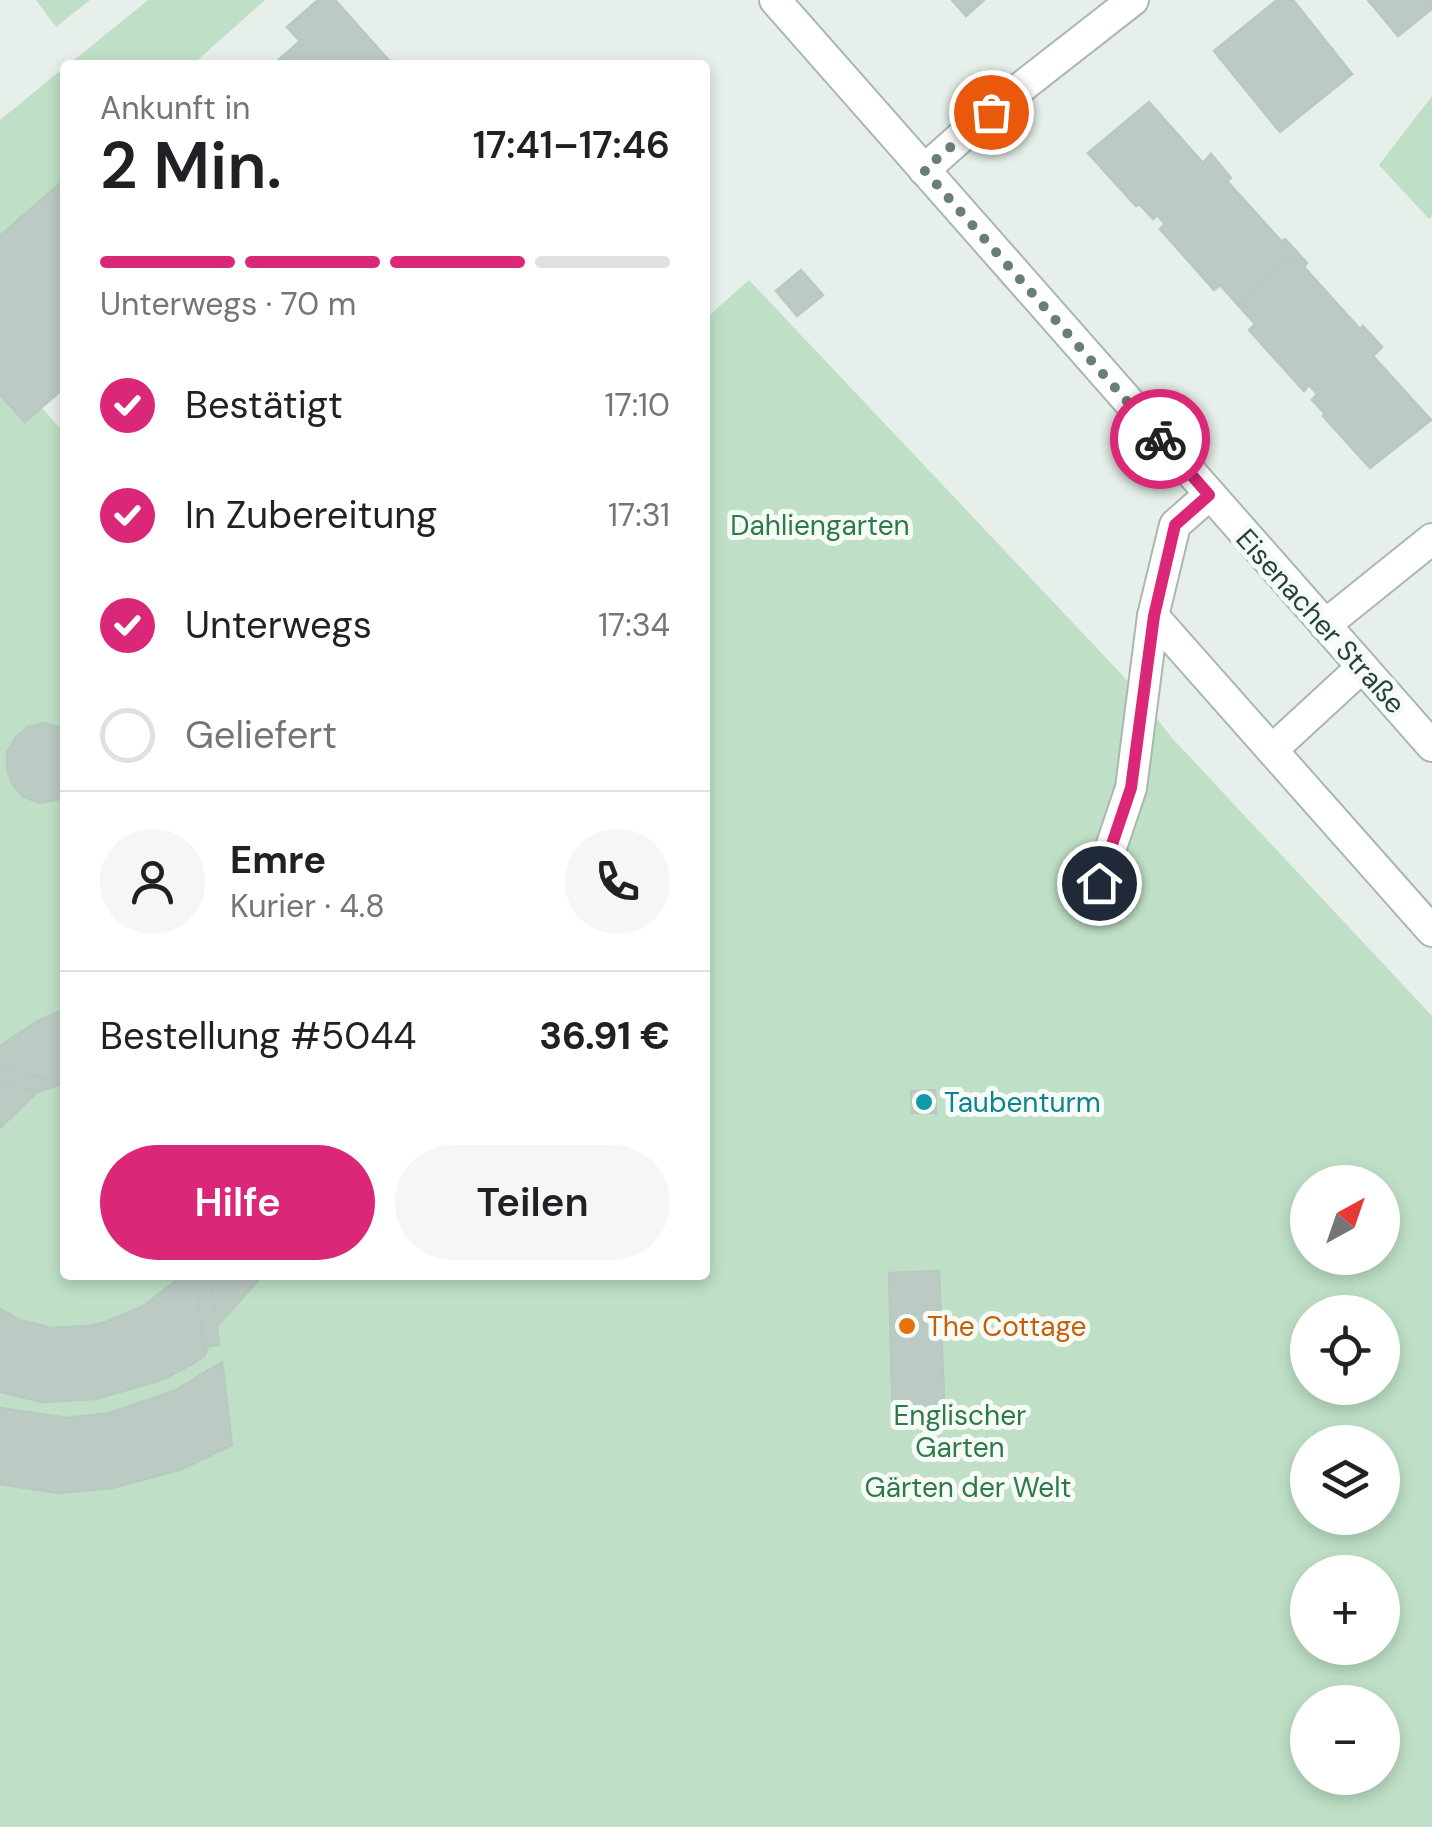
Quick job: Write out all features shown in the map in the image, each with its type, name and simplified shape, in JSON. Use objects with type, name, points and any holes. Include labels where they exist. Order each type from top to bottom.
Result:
[{"type":"street","name":"Eisenacher Straße","points":[[774,0],[1432,746]]},
{"type":"street","points":[[924,170],[987,114],[1133,0]]},
{"type":"street","points":[[1099,883],[1131,788],[1154,616],[1175,525],[1209,495]]},
{"type":"street","points":[[1325,625],[1432,540]]},
{"type":"street","points":[[1154,616],[1432,931]]},
{"type":"street","points":[[1272,750],[1362,667]]},
{"type":"green space","points":[[36,0],[90,0],[56,27]]},
{"type":"green space","points":[[148,0],[265,0],[198,60],[74,60]]},
{"type":"green space","points":[[60,71],[60,182],[0,236],[0,120]]},
{"type":"green space","points":[[1432,96],[1432,216],[1429,219],[1379,165]]},
{"type":"green space","name":"Gärten der Welt","points":[[749,280],[1125,678],[1172,738],[1432,1016],[1432,1827],[0,1827],[0,395],[24,422],[42,408],[60,428],[60,1280],[710,1280],[710,315]]},
{"type":"building","points":[[318,0],[335,0],[389,60],[279,60],[300,41],[287,27]]},
{"type":"building","points":[[952,0],[984,0],[966,16]]},
{"type":"building","points":[[1277,0],[1293,0],[1352,74],[1280,132],[1214,51]]},
{"type":"building","points":[[1368,0],[1432,0],[1432,9],[1398,36]]},
{"type":"building","points":[[1149,102],[1203,163],[1211,154],[1231,178],[1227,181],[1282,242],[1285,239],[1297,252],[1238,305],[1220,285],[1214,290],[1160,229],[1165,224],[1157,215],[1153,219],[1139,204],[1136,206],[1088,153]]},
{"type":"building","points":[[60,183],[60,391],[25,422],[0,395],[0,236]]},
{"type":"building","points":[[1297,252],[1307,263],[1304,267],[1360,329],[1363,326],[1382,347],[1373,356],[1431,420],[1370,468],[1323,416],[1312,400],[1317,394],[1309,385],[1304,391],[1249,330],[1255,324],[1238,305]]},
{"type":"building","points":[[801,270],[823,295],[797,316],[776,291]]},
{"type":"building","points":[[44,723],[60,728],[60,799],[40,803],[24,797],[13,785],[7,770],[7,753],[15,738],[28,727]]},
{"type":"building","points":[[60,1011],[60,1078],[55,1081],[0,1068],[0,1046]]},
{"type":"building","points":[[0,1068],[55,1081],[60,1078],[60,1085],[37,1092],[0,1083]]},
{"type":"building","points":[[0,1083],[37,1092],[0,1128]]},
{"type":"building","name":"Taubenturm","points":[[935,1090],[936,1113],[912,1113],[911,1091]]},
{"type":"building","points":[[939,1271],[945,1426],[893,1428],[889,1273]]},
{"type":"building","points":[[177,1280],[196,1280],[205,1355],[161,1380],[96,1399],[42,1402],[0,1392],[0,1309],[20,1320],[52,1328],[106,1322],[143,1306]]},
{"type":"building","points":[[196,1280],[211,1280],[217,1326],[219,1345],[208,1346],[205,1355]]},
{"type":"building","points":[[211,1280],[258,1280],[217,1326]]},
{"type":"building","points":[[222,1362],[232,1445],[182,1469],[112,1488],[58,1493],[0,1484],[0,1408],[67,1418],[109,1413],[174,1391]]},
{"type":"way so far","points":[[991,112],[924,170],[1160,439]]},
{"type":"place","name":"Taubenturm","points":[[924,1102]]},
{"type":"place","name":"The Cottage","points":[[907,1326]]},
{"type":"route","points":[[1099,883],[1131,788],[1154,616],[1175,525],[1209,495],[1160,439]]},
{"type":"park label","name":"Dahliengarten","points":[[820,525]]},
{"type":"park label","name":"Englischer Garten","points":[[960,1431]]}]
